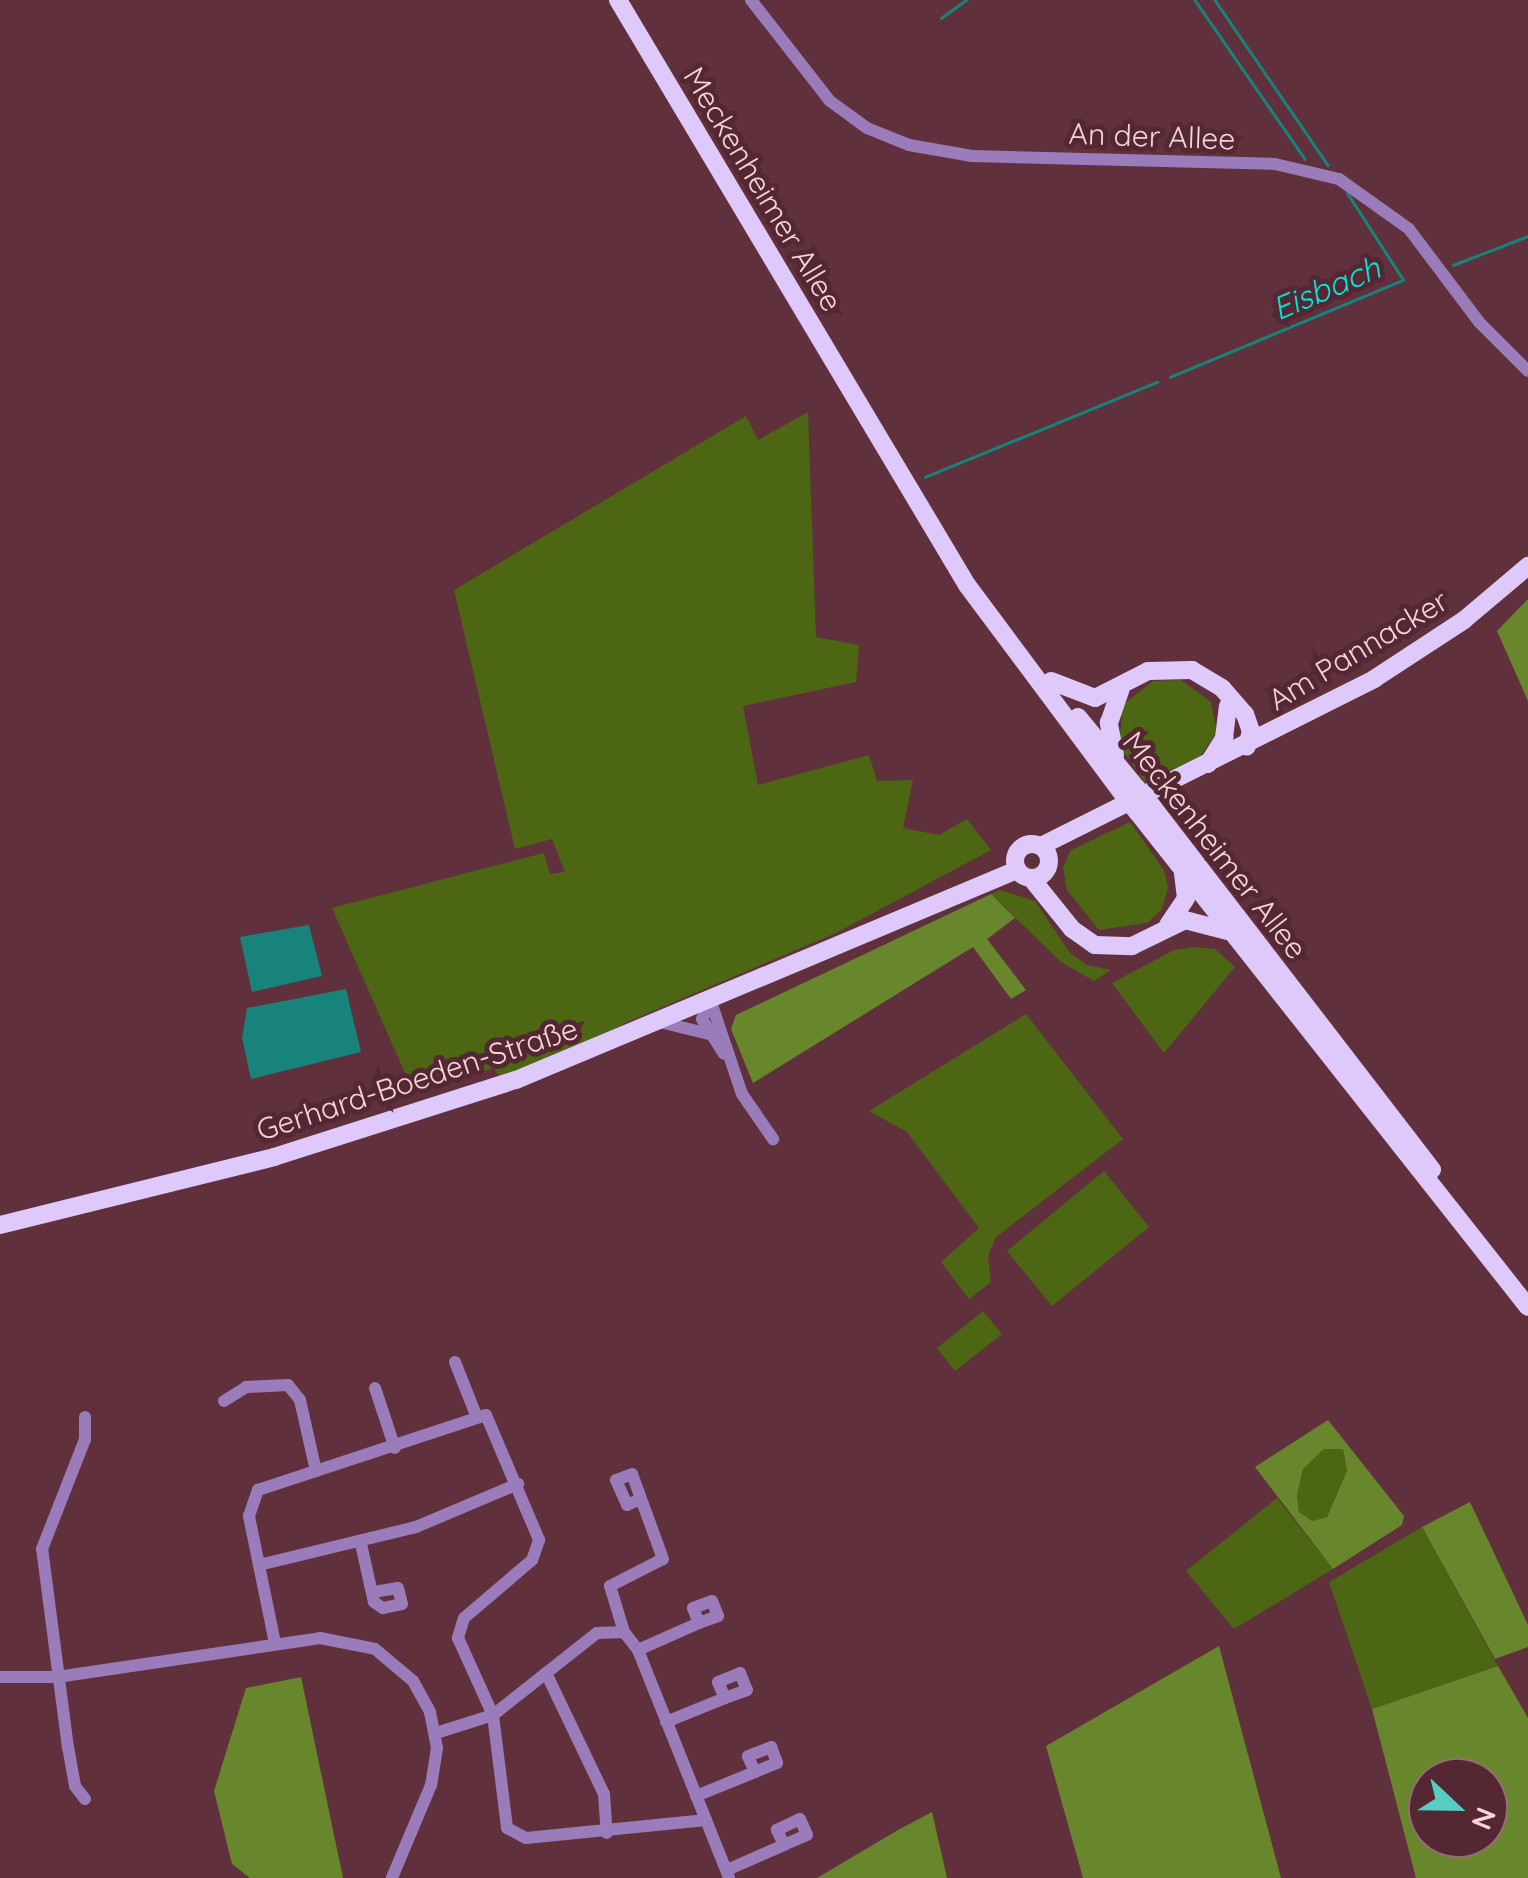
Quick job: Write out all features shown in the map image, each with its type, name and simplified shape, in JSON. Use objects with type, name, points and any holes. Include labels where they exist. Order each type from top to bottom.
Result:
[{"type":"main road","name":"Meckenheimer Allee","points":[[618,0],[992,620],[1129,786]]},
{"type":"main road","name":"Meckenheimer Allee","points":[[955,558],[1129,786],[1181,868],[1426,1170]]},
{"type":"main road","name":"Am Pannacker","points":[[1033,863],[1207,765],[1296,722],[1405,661],[1528,566]]},
{"type":"main road","points":[[1052,682],[1088,699],[1165,668],[1211,681],[1251,732],[1247,746]]},
{"type":"main road","points":[[1122,688],[1109,737],[1129,786]]},
{"type":"main road","points":[[1236,710],[1296,722]]},
{"type":"main road","points":[[1207,765],[1236,710]]},
{"type":"main road","name":"Meckenheimer Allee","points":[[1145,810],[1528,1307]]},
{"type":"main road","points":[[1033,863],[1078,934],[1102,947],[1132,946],[1166,927],[1197,919],[1234,934]]},
{"type":"main road","name":"Gerhard-Boeden-Straße","points":[[0,1225],[330,1140],[516,1080],[711,1002],[838,944],[906,904],[1033,863]]},
{"type":"main road","points":[[1166,927],[1186,898],[1181,868]]},
{"type":"street","name":"An der Allee","points":[[751,0],[830,101],[868,128],[909,145],[972,156],[1275,164],[1340,179],[1409,229],[1479,322],[1528,372]]},
{"type":"street","points":[[711,1002],[702,1018],[749,1107],[773,1138]]},
{"type":"street","points":[[711,1002],[725,1056]]},
{"type":"street","points":[[664,1022],[710,1034]]},
{"type":"street","points":[[454,1362],[476,1415]]},
{"type":"street","points":[[224,1401],[246,1387],[288,1385],[300,1400],[316,1471]]},
{"type":"street","points":[[375,1388],[396,1448]]},
{"type":"street","points":[[274,1644],[249,1516],[252,1497],[264,1485],[396,1448],[476,1415],[491,1418],[537,1529],[536,1552],[464,1618],[458,1638],[493,1714],[510,1833],[526,1838],[607,1833],[706,1820]]},
{"type":"street","points":[[85,1417],[85,1439],[42,1549],[57,1678],[76,1786],[85,1799]]},
{"type":"street","points":[[259,1565],[361,1544],[518,1484]]},
{"type":"street","points":[[638,1500],[663,1559],[610,1586],[624,1632],[638,1650],[728,1874],[784,1845]]},
{"type":"street","points":[[361,1544],[372,1592]]},
{"type":"street","points":[[638,1650],[700,1623]]},
{"type":"street","points":[[436,1733],[493,1714],[597,1633],[624,1632]]},
{"type":"street","points":[[1,1679],[57,1678],[274,1644],[340,1639],[374,1649],[413,1680],[436,1733],[431,1785],[392,1878]]},
{"type":"street","points":[[546,1674],[604,1794],[607,1833]]},
{"type":"street","points":[[666,1722],[725,1698]]},
{"type":"street","points":[[696,1796],[755,1772]]},
{"type":"green space","points":[[808,412],[816,637],[859,645],[856,682],[743,706],[758,785],[869,755],[877,781],[913,780],[903,828],[939,835],[967,819],[991,850],[836,933],[625,1023],[586,1047],[499,1076],[494,1068],[413,1091],[332,908],[544,853],[550,874],[565,872],[552,839],[515,849],[454,590],[746,416],[758,440]]},
{"type":"green space","points":[[1528,599],[1528,701],[1497,631]]},
{"type":"green space","points":[[1181,680],[1211,702],[1217,732],[1199,758],[1145,782],[1119,745],[1123,705],[1153,681]]},
{"type":"green space","points":[[1130,822],[1164,870],[1168,888],[1162,909],[1147,923],[1099,930],[1067,890],[1063,867],[1071,850]]},
{"type":"green space","points":[[1000,890],[1035,901],[1070,953],[1087,965],[1111,970],[1094,981],[1061,962],[991,894]]},
{"type":"green space","points":[[991,894],[1015,918],[987,939],[1026,990],[1011,999],[973,947],[753,1083],[731,1029],[736,1015]]},
{"type":"green space","points":[[1215,949],[1235,967],[1164,1053],[1112,983],[1174,950]]},
{"type":"green space","points":[[1026,1014],[1123,1139],[996,1237],[988,1256],[991,1282],[969,1299],[941,1262],[979,1228],[907,1132],[869,1111]]},
{"type":"green space","points":[[1104,1171],[1149,1227],[1052,1306],[1007,1251]]},
{"type":"green space","points":[[983,1311],[1002,1334],[955,1371],[937,1348]]},
{"type":"green space","points":[[1328,1420],[1404,1516],[1402,1525],[1333,1569],[1255,1467]],"holes":[[[1324,1449],[1343,1449],[1347,1471],[1327,1517],[1312,1521],[1299,1512],[1297,1496],[1303,1469]]]},
{"type":"green space","points":[[1324,1449],[1343,1449],[1347,1471],[1327,1517],[1312,1521],[1299,1512],[1297,1496],[1303,1469]]},
{"type":"green space","points":[[1277,1498],[1333,1569],[1234,1629],[1186,1571]]},
{"type":"green space","points":[[1470,1502],[1528,1625],[1528,1647],[1495,1659],[1422,1527]]},
{"type":"green space","points":[[1422,1527],[1498,1666],[1372,1709],[1329,1582]]},
{"type":"green space","points":[[1219,1646],[1281,1878],[1083,1878],[1046,1746]]},
{"type":"green space","points":[[1498,1666],[1528,1718],[1528,1878],[1416,1878],[1411,1858],[1508,1858],[1508,1758],[1408,1758],[1408,1847],[1372,1709]]},
{"type":"green space","points":[[301,1677],[343,1878],[250,1878],[232,1864],[214,1791],[246,1688]]},
{"type":"green space","points":[[932,1812],[947,1878],[817,1878],[898,1830]]},
{"type":"water","points":[[309,925],[322,976],[252,992],[240,937]]},
{"type":"water","points":[[346,989],[361,1052],[251,1079],[242,1038],[247,1008]]},
{"type":"waterway","points":[[941,18],[966,0]]},
{"type":"waterway","points":[[1195,0],[1305,159]]},
{"type":"waterway","name":"Eisbach","points":[[1215,0],[1328,165]]},
{"type":"waterway","name":"Eisbach","points":[[1170,377],[1403,280],[1347,193]]},
{"type":"waterway","points":[[1453,265],[1528,236]]},
{"type":"waterway","name":"Eisbach","points":[[925,477],[1157,382]]}]
